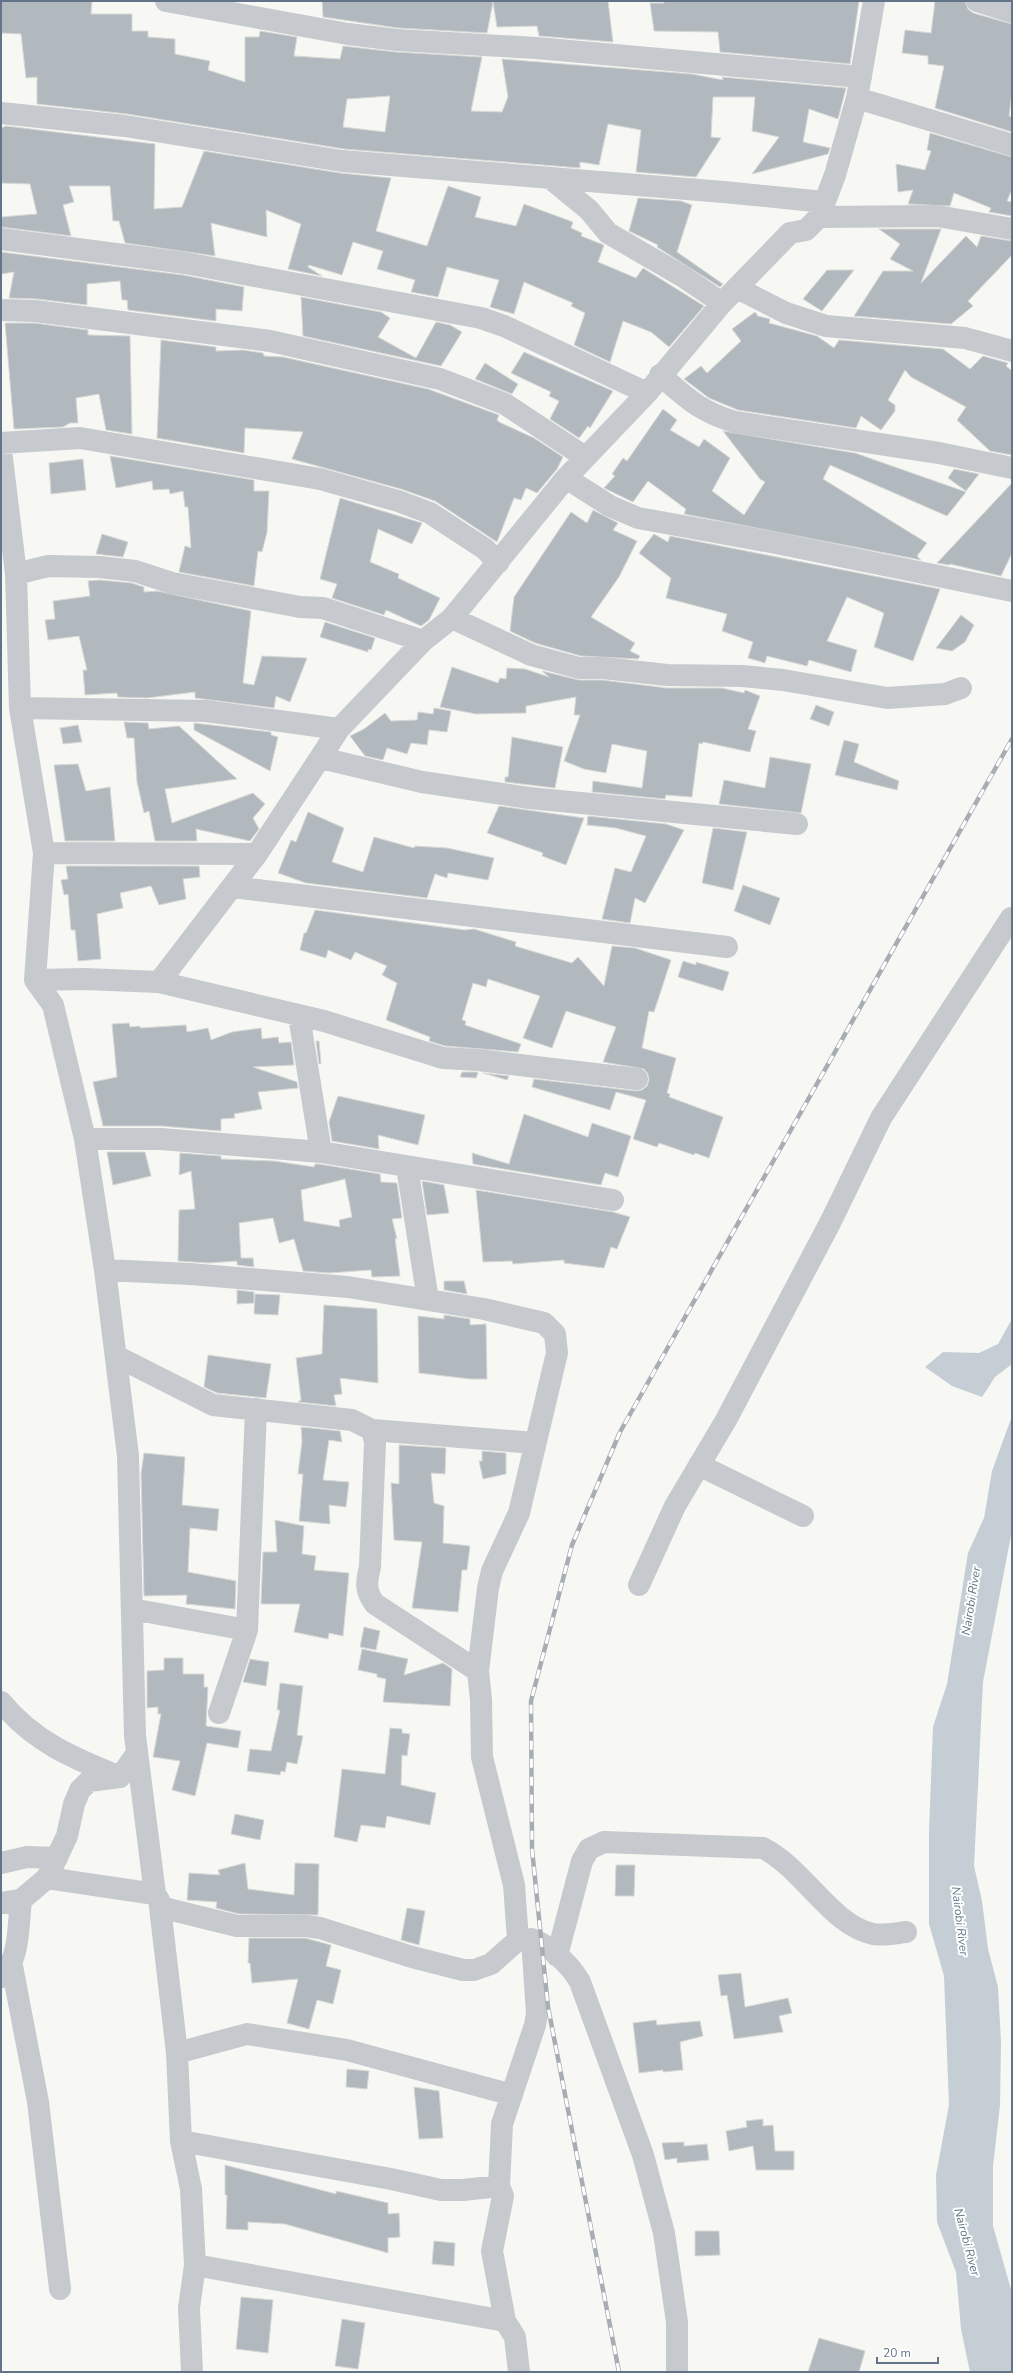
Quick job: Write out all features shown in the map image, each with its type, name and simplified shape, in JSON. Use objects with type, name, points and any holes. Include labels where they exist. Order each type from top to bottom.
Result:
[{"type":"street","points":[[166,1],[348,34],[397,40],[536,48],[861,77]]},
{"type":"street","points":[[159,982],[257,854],[339,729],[423,641],[452,618],[584,457],[647,393],[660,375],[730,296],[790,234],[806,230],[822,210],[835,175],[857,98],[874,1]]},
{"type":"street","points":[[977,1],[1012,12]]},
{"type":"street","points":[[857,98],[1012,145]]},
{"type":"street","points":[[1,113],[125,126],[342,161],[724,192],[822,210],[937,216],[1012,229]]},
{"type":"street","points":[[550,178],[589,210],[608,233],[682,276],[730,296],[826,326],[965,338],[1012,351]]},
{"type":"street","points":[[1,239],[185,263],[481,318],[504,326],[647,393]]},
{"type":"street","points":[[1,310],[35,311],[270,341],[440,379],[504,404],[584,457]]},
{"type":"street","points":[[660,375],[697,407],[712,415],[735,422],[939,453],[1012,468]]},
{"type":"street","points":[[1,443],[80,438],[320,479],[398,500],[430,513],[480,545],[498,563]]},
{"type":"street","points":[[1,450],[7,550],[16,574],[20,708],[44,852],[35,980],[53,1005],[85,1140],[105,1270],[130,1485],[132,1609],[137,1753],[177,2054],[181,2141],[191,2189],[195,2265],[189,2308],[192,2372]]},
{"type":"street","points":[[566,478],[610,506],[638,518],[770,542],[1012,591]]},
{"type":"street","points":[[16,574],[48,566],[99,567],[135,571],[172,583],[300,607],[323,608],[423,641]]},
{"type":"street","points":[[452,618],[531,655],[579,668],[603,668],[660,675],[742,676],[782,680],[887,698],[945,694],[961,688]]},
{"type":"street","points":[[20,708],[206,711],[339,729]]},
{"type":"street","points":[[321,758],[422,782],[529,798],[797,824]]},
{"type":"street","points":[[44,852],[257,854]]},
{"type":"street","points":[[232,888],[726,947]]},
{"type":"street","points":[[639,1584],[675,1506],[726,1420],[831,1221],[881,1118],[1012,917]]},
{"type":"street","points":[[35,980],[85,979],[159,982],[324,1021],[442,1058],[478,1060],[637,1079]]},
{"type":"street","points":[[299,1016],[321,1152]]},
{"type":"street","points":[[85,1140],[160,1139],[321,1152],[613,1200]]},
{"type":"street","points":[[407,1167],[428,1300]]},
{"type":"street","points":[[105,1270],[190,1274],[348,1288],[499,1312],[544,1323],[553,1331],[557,1343],[557,1353],[519,1512],[492,1570],[488,1588],[478,1671],[481,1700],[482,1757],[514,1885],[537,2014],[535,2025],[501,2132],[499,2186],[503,2196],[492,2251],[505,2320],[515,2337],[519,2372]]},
{"type":"street","points":[[116,1356],[213,1405],[352,1420],[372,1430],[535,1443]]},
{"type":"street","points":[[219,1712],[247,1630],[256,1409]]},
{"type":"street","points":[[372,1430],[375,1442],[370,1567],[366,1585],[368,1595],[375,1604],[478,1671]]},
{"type":"street","points":[[699,1465],[804,1516]]},
{"type":"street","points":[[132,1609],[247,1630]]},
{"type":"street","points":[[1,1702],[16,1721],[39,1738],[68,1756],[120,1777]]},
{"type":"street","points":[[60,2289],[38,2102],[6,1973],[16,1951],[11,1901],[47,1878],[67,1836],[74,1804],[80,1790],[88,1781],[120,1777],[137,1753]]},
{"type":"street","points":[[557,1956],[582,1861],[589,1849],[604,1842],[763,1848],[778,1855],[848,1924],[861,1931],[874,1934],[906,1932]]},
{"type":"street","points":[[1,1863],[27,1857],[57,1858]]},
{"type":"street","points":[[47,1878],[157,1901],[237,1926],[306,1926],[320,1928],[412,1957],[463,1970],[474,1970],[491,1964],[525,1940]]},
{"type":"street","points":[[525,1940],[557,1956],[576,1974],[586,1994],[643,2155],[664,2233],[677,2322],[677,2372]]},
{"type":"street","points":[[177,2054],[247,2034],[348,2050],[512,2095]]},
{"type":"street","points":[[181,2141],[392,2178],[441,2190],[463,2190],[499,2186]]},
{"type":"street","points":[[195,2265],[505,2320]]},
{"type":"water","points":[[1012,1319],[1012,1364],[995,1377],[982,1397],[952,1386],[925,1367],[943,1352],[979,1353],[998,1344]]},
{"type":"water","name":"Nairobi River","points":[[1012,1416],[1012,1530],[983,1682],[974,1866],[982,1901],[988,1949],[998,1987],[1001,2042],[1000,2105],[993,2166],[993,2226],[1012,2293],[1012,2372],[970,2372],[961,2329],[956,2272],[937,2222],[936,2175],[949,2105],[944,1976],[929,1924],[929,1831],[933,1727],[947,1684],[968,1553],[984,1518],[992,1471]]},
{"type":"building","points":[[1,1],[92,1],[91,14],[132,14],[132,31],[148,31],[148,37],[175,39],[175,54],[210,61],[208,70],[245,82],[245,37],[259,37],[260,31],[297,37],[294,56],[340,59],[343,46],[396,52],[482,57],[471,111],[502,112],[508,97],[502,59],[692,74],[723,80],[722,77],[846,88],[838,119],[809,109],[803,142],[830,148],[828,154],[752,174],[779,137],[752,131],[755,97],[713,97],[711,137],[721,138],[696,177],[636,172],[641,130],[608,124],[599,165],[580,162],[580,168],[344,149],[127,114],[37,104],[37,77],[26,78],[21,34],[1,33]],"holes":[[[390,96],[385,132],[343,127],[347,99]]]},
{"type":"building","points":[[322,1],[608,1],[613,42],[539,36],[537,26],[497,27],[493,2],[487,33],[398,28],[323,17]]},
{"type":"building","points":[[664,1],[859,1],[850,64],[720,52],[718,32],[654,31],[650,3],[664,3]]},
{"type":"building","points":[[935,1],[965,1],[968,9],[973,13],[1012,24],[1012,92],[1009,116],[1012,117],[1012,132],[935,108],[944,66],[928,64],[928,56],[902,53],[905,30],[931,33]]},
{"type":"building","points":[[6,126],[155,144],[154,209],[182,207],[204,151],[340,173],[391,178],[376,231],[427,246],[448,186],[481,197],[475,217],[516,226],[524,204],[573,222],[571,228],[582,233],[581,236],[604,245],[598,262],[636,278],[643,268],[704,306],[669,347],[651,332],[623,321],[610,362],[574,345],[585,313],[571,306],[573,303],[524,282],[514,314],[490,307],[499,280],[447,267],[438,297],[411,292],[415,280],[377,269],[383,251],[353,242],[342,275],[309,265],[308,267],[322,276],[288,269],[301,224],[266,210],[267,237],[211,223],[215,256],[125,243],[119,221],[113,221],[110,186],[69,186],[74,202],[63,205],[71,236],[1,227],[1,217],[37,214],[30,184],[1,183],[1,128]]},
{"type":"building","points":[[930,133],[1012,157],[1012,189],[1007,201],[1012,202],[1012,216],[989,212],[991,208],[954,193],[950,206],[908,204],[913,190],[898,192],[896,164],[925,170],[931,151],[927,150]]},
{"type":"building","points":[[638,198],[681,201],[692,205],[677,252],[723,284],[720,287],[657,247],[658,245],[629,231]]},
{"type":"building","points":[[879,229],[941,229],[921,283],[966,236],[977,247],[981,236],[1012,241],[1012,255],[968,301],[973,306],[951,324],[854,316],[883,271],[913,271],[890,259],[900,244]]},
{"type":"building","points":[[1,252],[183,275],[244,287],[242,311],[216,309],[216,321],[128,310],[127,300],[122,300],[120,281],[87,284],[87,305],[37,299],[9,298],[14,272],[1,274]]},
{"type":"building","points":[[827,270],[854,270],[822,311],[803,299]]},
{"type":"building","points":[[301,297],[381,312],[390,318],[378,337],[416,358],[436,322],[450,325],[462,332],[441,366],[303,336]]},
{"type":"building","points":[[755,312],[758,316],[770,319],[769,323],[817,336],[834,348],[839,340],[943,349],[970,369],[983,356],[1008,363],[1006,366],[1012,371],[1012,455],[990,451],[957,420],[966,407],[911,377],[905,370],[888,400],[895,405],[895,411],[881,430],[861,416],[856,428],[738,410],[709,398],[684,379],[701,366],[707,373],[741,341],[732,329]]},
{"type":"building","points":[[5,323],[34,323],[88,330],[88,335],[130,336],[132,434],[106,430],[99,394],[76,398],[78,423],[70,423],[63,427],[14,429]]},
{"type":"building","points":[[161,340],[216,347],[216,351],[243,350],[263,353],[264,356],[283,357],[428,389],[499,415],[497,420],[499,422],[534,438],[563,457],[557,469],[537,493],[526,488],[521,500],[514,498],[497,542],[435,501],[401,489],[292,459],[303,432],[245,428],[244,453],[157,438]]},
{"type":"building","points":[[524,352],[613,391],[590,428],[588,426],[579,438],[550,419],[559,401],[549,396],[551,392],[511,373]]},
{"type":"building","points":[[485,363],[518,384],[512,394],[475,379]]},
{"type":"building","points":[[663,409],[677,420],[670,430],[699,447],[704,439],[730,458],[712,491],[744,515],[765,482],[760,479],[723,431],[855,453],[966,492],[947,516],[830,465],[823,479],[927,543],[917,556],[921,560],[684,514],[686,509],[648,481],[633,502],[604,488],[615,476],[612,474],[623,458],[627,461]]},
{"type":"building","points":[[110,456],[254,480],[254,491],[269,491],[267,532],[262,552],[258,551],[254,586],[179,572],[185,546],[191,548],[188,507],[185,507],[183,491],[170,494],[169,489],[153,490],[152,481],[116,488]]},
{"type":"building","points":[[83,459],[86,490],[51,494],[49,463]]},
{"type":"building","points":[[954,469],[979,474],[966,491],[948,478]]},
{"type":"building","points":[[1012,483],[1012,553],[1001,576],[950,564],[937,563]]},
{"type":"building","points":[[340,498],[422,523],[412,544],[378,529],[370,562],[399,574],[398,578],[440,598],[429,620],[421,626],[386,610],[384,615],[332,598],[337,584],[320,579]]},
{"type":"building","points":[[593,510],[618,523],[613,530],[637,541],[619,577],[591,617],[635,643],[630,651],[640,656],[638,659],[581,656],[535,643],[510,631],[514,597],[571,512],[587,523]]},
{"type":"building","points":[[102,534],[128,542],[123,557],[96,554]]},
{"type":"building","points":[[654,534],[668,542],[670,536],[940,589],[913,661],[874,647],[884,613],[847,597],[827,641],[857,650],[851,672],[809,660],[807,666],[767,656],[765,663],[748,658],[753,642],[722,631],[727,614],[666,598],[671,578],[639,553]]},
{"type":"building","points":[[99,580],[132,583],[144,587],[144,592],[157,591],[251,611],[243,683],[254,685],[262,656],[307,658],[290,702],[276,696],[274,708],[195,698],[195,692],[147,698],[118,697],[117,693],[85,695],[83,670],[87,670],[79,636],[48,640],[45,620],[55,619],[53,601],[90,596],[88,581]]},
{"type":"building","points":[[961,615],[974,625],[965,642],[952,651],[936,648]]},
{"type":"building","points":[[325,622],[375,638],[371,650],[368,649],[368,652],[320,637]]},
{"type":"building","points":[[452,667],[498,683],[500,678],[506,679],[507,668],[525,669],[549,677],[542,671],[579,680],[602,680],[667,688],[722,688],[744,693],[745,690],[760,696],[748,729],[756,731],[750,752],[703,742],[702,744],[699,743],[692,797],[666,795],[665,799],[592,792],[593,781],[642,788],[647,751],[612,744],[606,773],[584,769],[564,761],[580,715],[574,715],[576,697],[526,706],[526,713],[476,714],[440,707]]},
{"type":"building","points":[[816,705],[834,712],[829,726],[810,719]]},
{"type":"building","points":[[434,708],[451,711],[447,732],[429,730],[427,745],[411,743],[407,754],[387,748],[383,760],[365,756],[350,736],[364,729],[385,713],[391,721],[417,720],[418,712],[433,714]]},
{"type":"building","points":[[124,722],[148,723],[149,729],[179,726],[237,779],[165,789],[172,823],[253,793],[265,804],[253,818],[259,829],[250,841],[196,829],[197,841],[155,841],[149,811],[144,813],[137,782],[134,738],[127,738]]},
{"type":"building","points":[[194,723],[271,732],[271,735],[278,737],[270,771],[194,730]]},
{"type":"building","points":[[78,725],[82,742],[63,744],[60,728]]},
{"type":"building","points":[[512,737],[563,747],[555,788],[505,782],[505,777],[508,777]]},
{"type":"building","points":[[844,740],[859,744],[854,762],[899,781],[897,790],[835,775]]},
{"type":"building","points":[[770,757],[811,764],[801,813],[719,804],[724,780],[765,788]]},
{"type":"building","points":[[78,764],[86,791],[110,787],[115,841],[65,841],[54,765]]},
{"type":"building","points":[[499,806],[584,818],[566,865],[542,856],[543,853],[487,833]]},
{"type":"building","points":[[308,812],[344,828],[332,862],[363,872],[374,837],[414,848],[415,846],[447,848],[494,858],[488,880],[448,873],[447,878],[435,874],[427,898],[306,883],[278,873],[291,840],[296,842]]},
{"type":"building","points":[[588,816],[666,824],[684,830],[645,903],[635,898],[630,923],[602,919],[615,868],[631,872],[646,836],[616,828],[587,825]]},
{"type":"building","points":[[713,828],[747,832],[733,890],[702,883]]},
{"type":"building","points":[[66,866],[199,866],[200,877],[183,879],[186,899],[159,905],[151,886],[120,893],[123,908],[97,914],[101,959],[78,961],[75,930],[71,930],[68,894],[64,895],[61,880],[68,879]]},
{"type":"building","points":[[743,885],[780,898],[770,925],[734,911]]},
{"type":"building","points":[[315,910],[465,930],[474,929],[516,942],[515,946],[572,963],[578,957],[604,986],[612,946],[635,948],[671,960],[654,1012],[649,1011],[642,1048],[676,1058],[667,1093],[670,1094],[669,1097],[723,1117],[709,1158],[695,1153],[694,1155],[659,1143],[657,1147],[633,1139],[646,1100],[616,1092],[610,1110],[532,1087],[534,1079],[636,1091],[642,1090],[647,1086],[649,1080],[648,1074],[644,1069],[603,1062],[616,1027],[566,1011],[552,1048],[523,1038],[540,996],[488,979],[486,987],[473,983],[462,1020],[466,1021],[465,1025],[521,1044],[518,1052],[445,1046],[429,1041],[430,1037],[386,1020],[397,983],[382,975],[387,966],[355,952],[351,960],[328,950],[326,958],[300,950],[304,933],[306,933]]},
{"type":"building","points":[[683,961],[696,965],[696,962],[729,972],[723,991],[678,977]]},
{"type":"building","points":[[129,1023],[130,1027],[140,1026],[140,1028],[186,1025],[187,1032],[208,1028],[211,1040],[232,1032],[261,1028],[262,1039],[278,1037],[279,1043],[291,1042],[294,1065],[253,1067],[297,1082],[298,1088],[258,1092],[262,1109],[234,1114],[235,1118],[221,1119],[221,1131],[161,1126],[103,1126],[93,1082],[117,1077],[112,1024]]},
{"type":"building","points":[[316,1041],[319,1041],[321,1064],[319,1064]]},
{"type":"building","points":[[462,1072],[478,1073],[476,1078],[460,1077]]},
{"type":"building","points":[[483,1073],[509,1076],[507,1080]]},
{"type":"building","points":[[338,1096],[425,1115],[418,1145],[378,1135],[379,1149],[332,1141],[329,1122]]},
{"type":"building","points":[[524,1114],[588,1137],[592,1123],[631,1136],[618,1177],[605,1173],[601,1185],[473,1164],[472,1153],[509,1164]]},
{"type":"building","points":[[107,1152],[145,1152],[151,1176],[113,1185]]},
{"type":"building","points":[[180,1153],[221,1156],[221,1159],[274,1161],[314,1167],[315,1164],[319,1164],[380,1174],[381,1182],[397,1183],[402,1218],[392,1219],[397,1239],[395,1238],[400,1276],[372,1277],[371,1270],[329,1273],[303,1271],[294,1239],[279,1243],[273,1218],[239,1223],[241,1258],[253,1258],[254,1267],[237,1265],[237,1261],[209,1263],[178,1261],[179,1210],[195,1209],[191,1171],[179,1175]],"holes":[[[345,1179],[352,1217],[339,1220],[340,1227],[304,1221],[301,1190]]]},
{"type":"building","points":[[422,1181],[444,1185],[449,1213],[427,1215]]},
{"type":"building","points":[[476,1190],[613,1212],[630,1217],[617,1249],[611,1247],[604,1268],[564,1263],[564,1260],[513,1264],[512,1261],[483,1262]]},
{"type":"building","points":[[444,1281],[464,1281],[467,1294],[444,1290]]},
{"type":"building","points":[[237,1290],[254,1292],[254,1303],[237,1304]]},
{"type":"building","points":[[255,1294],[280,1295],[278,1315],[254,1314]]},
{"type":"building","points":[[324,1305],[377,1309],[378,1383],[340,1378],[342,1394],[334,1395],[336,1406],[298,1402],[301,1400],[296,1358],[322,1354]]},
{"type":"building","points":[[444,1315],[470,1319],[470,1325],[486,1324],[487,1379],[470,1379],[419,1373],[418,1316],[444,1319]]},
{"type":"building","points":[[208,1355],[271,1364],[266,1398],[217,1393],[204,1387]]},
{"type":"building","points":[[301,1427],[340,1431],[342,1442],[329,1440],[323,1480],[349,1482],[346,1507],[329,1505],[330,1524],[299,1521],[303,1474],[298,1474],[302,1441]]},
{"type":"building","points":[[399,1445],[446,1448],[445,1474],[431,1473],[434,1503],[444,1506],[443,1543],[470,1546],[467,1570],[462,1570],[458,1612],[412,1608],[422,1542],[394,1540],[391,1483],[399,1484]]},
{"type":"building","points":[[482,1451],[506,1453],[506,1474],[483,1479],[479,1461],[482,1461]]},
{"type":"building","points":[[144,1453],[185,1457],[182,1505],[219,1509],[217,1531],[190,1528],[188,1572],[236,1581],[235,1609],[186,1604],[187,1595],[144,1596],[141,1474]]},
{"type":"building","points":[[275,1520],[304,1526],[302,1554],[316,1556],[314,1570],[349,1573],[343,1636],[329,1633],[328,1639],[294,1632],[300,1604],[261,1604],[263,1552],[277,1552]]},
{"type":"building","points":[[364,1627],[380,1631],[376,1650],[360,1647]]},
{"type":"building","points":[[362,1649],[408,1659],[404,1675],[443,1663],[452,1669],[450,1706],[383,1702],[386,1679],[377,1677],[377,1674],[358,1670]]},
{"type":"building","points":[[164,1658],[183,1658],[183,1674],[204,1674],[204,1687],[208,1687],[206,1726],[241,1731],[238,1748],[207,1743],[195,1796],[172,1790],[180,1761],[153,1757],[161,1714],[158,1714],[158,1707],[147,1708],[147,1671],[164,1670]]},
{"type":"building","points":[[250,1659],[269,1662],[266,1686],[243,1682]]},
{"type":"building","points":[[280,1683],[303,1686],[297,1735],[303,1736],[297,1764],[287,1762],[285,1772],[281,1771],[280,1775],[247,1771],[250,1749],[271,1751],[280,1710],[277,1710]]},
{"type":"building","points":[[390,1728],[402,1729],[402,1733],[410,1734],[407,1756],[402,1755],[401,1785],[436,1793],[430,1825],[387,1816],[385,1828],[361,1825],[357,1842],[334,1837],[342,1769],[385,1774]]},
{"type":"building","points":[[235,1814],[264,1820],[260,1840],[231,1834]]},
{"type":"building","points":[[245,1863],[248,1889],[294,1895],[295,1863],[319,1864],[318,1915],[239,1914],[216,1908],[217,1902],[187,1900],[189,1873],[220,1875],[218,1870]]},
{"type":"building","points":[[616,1865],[635,1865],[634,1896],[615,1896]]},
{"type":"building","points":[[407,1908],[425,1911],[419,1945],[401,1940]]},
{"type":"building","points":[[249,1938],[305,1938],[331,1945],[326,1966],[341,1970],[333,2004],[317,2000],[309,2029],[287,2023],[298,1979],[252,1983],[250,1963],[248,1963]]},
{"type":"building","points":[[741,1973],[745,2007],[788,1998],[792,2013],[779,2016],[783,2032],[734,2039],[727,1995],[721,1996],[718,1975]]},
{"type":"building","points":[[656,2020],[657,2025],[700,2021],[703,2036],[680,2042],[683,2070],[663,2072],[663,2070],[639,2073],[633,2023]]},
{"type":"building","points":[[347,2069],[369,2071],[367,2089],[346,2087]]},
{"type":"building","points":[[414,2087],[439,2091],[443,2138],[419,2139]]},
{"type":"building","points":[[763,2119],[763,2126],[773,2125],[775,2151],[794,2151],[794,2170],[756,2170],[753,2146],[729,2151],[726,2131],[747,2127],[746,2121]]},
{"type":"building","points":[[684,2142],[684,2146],[707,2144],[709,2160],[677,2163],[677,2158],[665,2160],[662,2143]]},
{"type":"building","points":[[225,2165],[336,2194],[336,2191],[388,2203],[388,2214],[399,2213],[400,2237],[388,2238],[388,2253],[285,2224],[248,2222],[248,2230],[226,2229],[227,2195],[225,2195]]},
{"type":"building","points":[[695,2231],[719,2231],[720,2255],[695,2256]]},
{"type":"building","points":[[434,2241],[455,2243],[454,2266],[432,2264]]},
{"type":"building","points":[[241,2297],[273,2300],[268,2353],[236,2349]]},
{"type":"building","points":[[342,2319],[365,2323],[358,2369],[335,2366]]},
{"type":"building","points":[[819,2338],[865,2351],[859,2372],[808,2372]]},
{"type":"railway","points":[[619,2372],[548,2007],[532,1849],[531,1701],[572,1545],[620,1432],[1012,739]]}]
